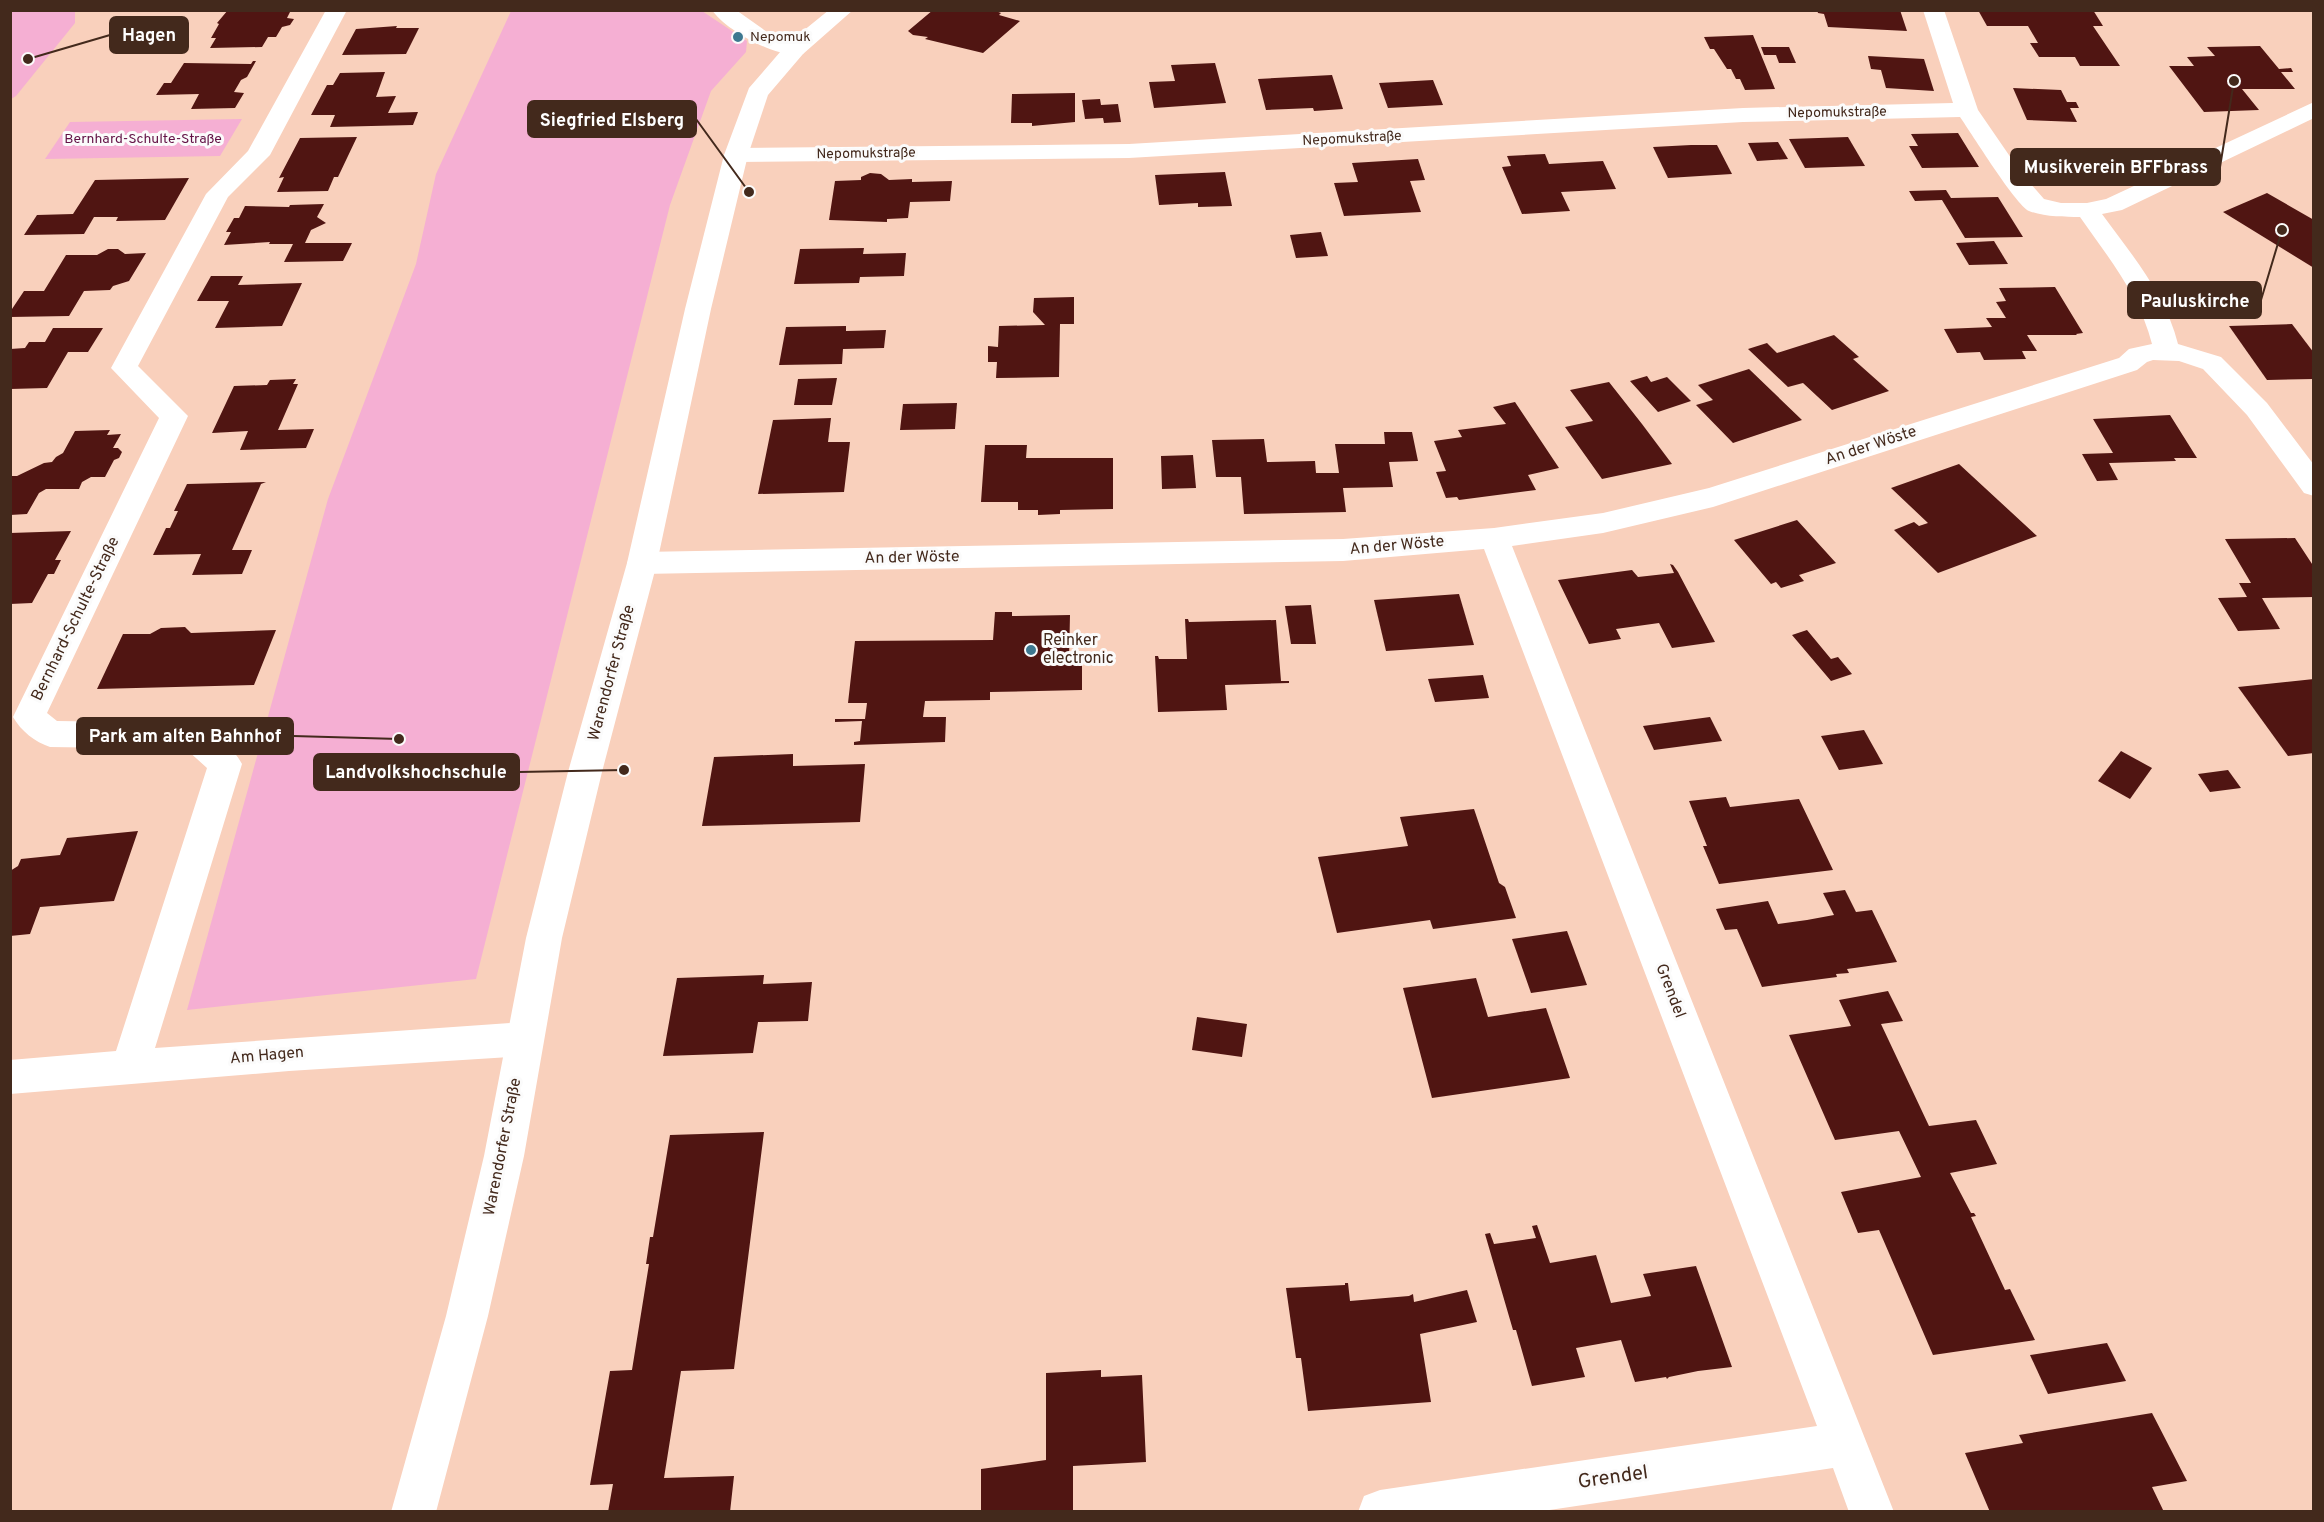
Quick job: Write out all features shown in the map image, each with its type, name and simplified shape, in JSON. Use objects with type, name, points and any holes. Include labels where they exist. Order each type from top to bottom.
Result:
[{"type":"street","name":"Bernhard-Schulte-Straße","points":[[130,1068],[225,764],[194,736],[50,734],[29,717],[174,416],[124,368],[218,194],[258,155],[336,10]]},
{"type":"street","points":[[722,10],[759,37],[795,49]]},
{"type":"street","name":"Warendorfer Straße","points":[[413,1512],[467,1316],[504,1156],[543,938],[642,563],[736,155],[757,93],[795,49],[843,10]]},
{"type":"street","points":[[1933,10],[1967,110],[2013,179],[2036,205],[2061,210],[2087,210],[2113,205],[2313,109]]},
{"type":"street","name":"Nepomukstraße","points":[[736,155],[1130,152],[1743,115],[1967,110]]},
{"type":"street","points":[[2283,123],[2313,135]]},
{"type":"street","points":[[2087,210],[2134,277],[2164,335],[2167,352]]},
{"type":"street","name":"An der Wöste","points":[[642,563],[1343,550],[1494,538],[1603,523],[1713,497],[2128,364],[2138,355],[2167,352],[2194,356],[2212,363],[2257,409],[2313,486]]},
{"type":"street","name":"Grendel","points":[[1494,538],[1872,1512]]},
{"type":"street","name":"Am Hagen","points":[[10,1077],[289,1054],[524,1039]]},
{"type":"street","name":"Grendel","points":[[1380,1512],[1846,1444]]},
{"type":"green space","points":[[10,11],[75,11],[75,23],[16,96],[11,99]]},
{"type":"green space","points":[[511,11],[702,11],[747,41],[746,52],[711,91],[670,205],[476,979],[187,1010],[328,499],[416,264],[436,174]]},
{"type":"green space","name":"Bernhard-Schulte-Straße","points":[[242,119],[220,156],[45,159],[70,122]]},
{"type":"building","points":[[228,10],[291,10],[287,18],[294,19],[290,25],[282,27],[276,37],[268,37],[262,47],[210,48],[216,38],[211,38],[219,24],[217,23]]},
{"type":"building","points":[[933,10],[993,10],[1001,13],[999,15],[1020,21],[983,53],[925,39],[928,37],[913,35],[908,31]]},
{"type":"building","points":[[1817,10],[1900,10],[1907,31],[1828,27],[1824,14],[1818,13]]},
{"type":"building","points":[[1978,10],[2093,10],[2103,26],[2093,26],[2120,66],[2080,66],[2075,57],[2039,57],[2030,43],[2038,43],[2028,26],[1987,26]]},
{"type":"building","points":[[397,26],[396,28],[419,28],[406,54],[342,55],[356,29]]},
{"type":"building","points":[[1753,35],[1775,89],[1745,90],[1740,79],[1736,79],[1731,69],[1727,69],[1714,49],[1710,49],[1704,37]]},
{"type":"building","points":[[2260,46],[2279,69],[2291,68],[2293,72],[2281,72],[2295,89],[2242,89],[2259,110],[2204,112],[2169,66],[2194,66],[2187,57],[2215,56],[2207,47]]},
{"type":"building","points":[[1761,47],[1789,47],[1796,63],[1779,63],[1776,55],[1764,55]]},
{"type":"building","points":[[1868,56],[1924,59],[1934,91],[1886,88],[1881,70],[1871,69]]},
{"type":"building","points":[[256,61],[247,77],[241,80],[234,92],[244,93],[235,108],[191,109],[199,94],[156,95],[164,83],[171,83],[184,63],[251,64]]},
{"type":"building","points":[[1215,63],[1226,103],[1154,108],[1149,82],[1175,81],[1171,65]]},
{"type":"building","points":[[385,72],[376,97],[396,96],[388,113],[418,112],[413,125],[330,127],[335,115],[311,115],[327,85],[333,85],[340,73]]},
{"type":"building","points":[[1332,75],[1343,109],[1266,110],[1258,79]]},
{"type":"building","points":[[1433,80],[1443,105],[1388,108],[1379,83]]},
{"type":"building","points":[[2013,88],[2061,90],[2067,102],[2076,102],[2079,108],[2070,108],[2077,122],[2027,120]]},
{"type":"building","points":[[1075,93],[1075,122],[1032,126],[1032,123],[1011,123],[1012,94]]},
{"type":"building","points":[[1100,99],[1101,105],[1118,104],[1121,122],[1104,123],[1103,118],[1085,119],[1082,100]]},
{"type":"building","points":[[1958,133],[1979,167],[1922,168],[1909,146],[1918,146],[1911,134]]},
{"type":"building","points":[[357,137],[338,177],[334,177],[328,191],[277,192],[284,177],[279,178],[300,138]]},
{"type":"building","points":[[1848,137],[1865,166],[1805,168],[1789,139]]},
{"type":"building","points":[[1778,142],[1788,159],[1757,161],[1748,143]]},
{"type":"building","points":[[1717,145],[1732,174],[1668,178],[1653,147]]},
{"type":"building","points":[[1545,154],[1549,164],[1603,161],[1616,189],[1561,192],[1570,211],[1522,214],[1502,167],[1511,166],[1507,156]]},
{"type":"building","points":[[1418,159],[1425,180],[1410,181],[1421,212],[1344,216],[1334,183],[1358,182],[1352,163]]},
{"type":"building","points":[[1225,172],[1232,206],[1198,207],[1198,203],[1159,205],[1155,175]]},
{"type":"building","points":[[870,173],[881,174],[889,180],[952,181],[950,201],[910,202],[908,218],[887,219],[887,222],[829,220],[835,181],[861,180],[861,177]]},
{"type":"building","points":[[189,178],[165,220],[116,221],[118,217],[94,217],[84,234],[24,235],[37,215],[73,214],[95,180]]},
{"type":"building","points":[[1946,190],[1951,198],[1998,197],[2023,237],[1965,238],[1942,200],[1915,201],[1909,191]]},
{"type":"building","points":[[2267,193],[2314,220],[2314,268],[2223,212]]},
{"type":"building","points":[[324,204],[317,217],[326,223],[311,230],[305,243],[352,243],[343,261],[284,262],[293,244],[269,244],[270,242],[224,245],[231,232],[226,232],[234,218],[239,218],[245,206],[289,207],[290,205]]},
{"type":"building","points":[[1321,232],[1328,256],[1296,258],[1290,235]]},
{"type":"building","points":[[1994,241],[2008,264],[1969,265],[1956,243]]},
{"type":"building","points":[[864,248],[863,254],[906,253],[904,276],[860,277],[859,283],[794,284],[800,249]]},
{"type":"building","points":[[108,249],[118,249],[125,254],[146,253],[129,281],[113,286],[110,290],[84,291],[69,316],[10,317],[10,312],[24,291],[44,291],[66,255],[97,255]]},
{"type":"building","points":[[211,276],[243,276],[238,285],[302,283],[282,326],[215,328],[229,301],[197,301]]},
{"type":"building","points":[[2055,287],[2083,333],[2027,335],[2037,351],[2022,351],[2026,359],[1984,360],[1980,352],[1957,353],[1944,329],[1992,327],[1986,318],[2006,318],[1996,302],[2006,301],[1999,288]]},
{"type":"building","points":[[1074,297],[1074,324],[1060,324],[1059,377],[996,378],[997,362],[988,362],[988,346],[998,347],[999,326],[1045,325],[1033,312],[1034,298]]},
{"type":"building","points":[[2292,324],[2314,353],[2314,379],[2267,380],[2229,326]]},
{"type":"building","points":[[846,326],[846,331],[886,330],[884,348],[843,349],[842,364],[779,365],[786,327]]},
{"type":"building","points":[[53,328],[103,328],[88,352],[68,352],[47,388],[10,389],[10,349],[25,348],[29,342],[45,342]]},
{"type":"building","points":[[1834,335],[1859,357],[1853,359],[1889,391],[1832,410],[1803,383],[1788,387],[1748,349],[1767,343],[1777,353]]},
{"type":"building","points":[[1749,369],[1802,420],[1733,443],[1696,405],[1713,400],[1698,385]]},
{"type":"building","points":[[1647,376],[1651,382],[1667,377],[1691,401],[1658,412],[1630,381]]},
{"type":"building","points":[[837,378],[832,405],[794,405],[798,379]]},
{"type":"building","points":[[296,379],[293,384],[298,384],[278,430],[314,429],[306,448],[240,450],[248,431],[212,433],[234,386],[267,385],[270,380]]},
{"type":"building","points":[[1609,382],[1672,464],[1602,479],[1565,427],[1593,421],[1570,390]]},
{"type":"building","points":[[1515,402],[1559,468],[1528,475],[1536,490],[1459,500],[1457,497],[1446,498],[1436,472],[1446,471],[1434,441],[1462,437],[1458,430],[1506,424],[1493,407]]},
{"type":"building","points":[[957,403],[955,429],[900,430],[903,404]]},
{"type":"building","points":[[2170,415],[2197,458],[2174,458],[2176,461],[2109,463],[2118,480],[2097,481],[2082,454],[2113,453],[2093,419]]},
{"type":"building","points":[[831,418],[828,442],[850,442],[844,492],[758,494],[773,420]]},
{"type":"building","points":[[110,430],[107,435],[121,434],[113,448],[118,448],[122,452],[119,458],[114,460],[105,477],[91,477],[82,482],[79,489],[46,489],[39,493],[27,514],[10,515],[10,476],[17,476],[44,463],[52,462],[63,453],[75,431]]},
{"type":"building","points":[[1384,432],[1412,432],[1418,461],[1389,462],[1393,487],[1343,488],[1346,512],[1244,514],[1241,477],[1216,477],[1212,440],[1264,439],[1267,462],[1315,461],[1316,473],[1339,473],[1335,444],[1385,444]]},
{"type":"building","points":[[985,445],[1027,445],[1026,458],[1113,458],[1113,509],[1060,510],[1060,514],[1038,515],[1038,510],[1018,510],[1018,502],[981,502]]},
{"type":"building","points":[[1193,455],[1196,488],[1162,489],[1161,456]]},
{"type":"building","points":[[1959,464],[2037,536],[1938,573],[1894,530],[1914,522],[1919,526],[1928,523],[1891,488]]},
{"type":"building","points":[[266,482],[261,484],[232,550],[252,550],[242,574],[192,575],[201,554],[153,555],[166,528],[170,528],[178,511],[174,511],[187,484]]},
{"type":"building","points":[[1797,520],[1836,563],[1799,575],[1804,581],[1781,588],[1776,582],[1771,584],[1734,540]]},
{"type":"building","points":[[71,531],[55,560],[61,560],[54,574],[48,574],[32,603],[10,604],[10,533]]},
{"type":"building","points":[[2295,538],[2314,567],[2314,597],[2262,598],[2280,629],[2238,631],[2218,598],[2247,597],[2239,583],[2251,583],[2225,539]]},
{"type":"building","points":[[1670,564],[1678,572],[1715,642],[1672,648],[1659,623],[1616,629],[1621,639],[1589,644],[1558,580],[1632,570],[1638,577],[1674,573]]},
{"type":"building","points":[[1459,594],[1474,645],[1386,651],[1374,600]]},
{"type":"building","points":[[1311,605],[1316,644],[1291,644],[1285,606]]},
{"type":"building","points":[[995,612],[1012,612],[1012,616],[1070,615],[1069,660],[1082,660],[1082,690],[990,692],[990,700],[925,701],[923,717],[946,717],[945,742],[854,745],[854,742],[860,741],[862,721],[835,722],[835,719],[865,719],[867,703],[848,703],[855,641],[993,640]]},
{"type":"building","points":[[1185,619],[1189,622],[1276,620],[1281,681],[1289,681],[1289,683],[1225,685],[1227,710],[1158,712],[1155,656],[1159,659],[1187,659]]},
{"type":"building","points":[[185,627],[191,633],[276,630],[254,685],[97,689],[123,634],[150,634],[161,628]]},
{"type":"building","points":[[1807,630],[1831,659],[1838,657],[1852,674],[1831,681],[1792,635]]},
{"type":"building","points":[[1483,675],[1489,698],[1435,702],[1428,679]]},
{"type":"building","points":[[2314,679],[2314,753],[2288,756],[2238,687]]},
{"type":"building","points":[[1710,717],[1722,741],[1654,750],[1643,726]]},
{"type":"building","points":[[1864,730],[1883,764],[1839,770],[1821,736]]},
{"type":"building","points":[[2121,751],[2152,768],[2130,799],[2098,781]]},
{"type":"building","points":[[793,754],[793,766],[865,764],[860,822],[702,826],[714,757]]},
{"type":"building","points":[[2228,770],[2241,788],[2210,792],[2198,774]]},
{"type":"building","points":[[1726,797],[1730,807],[1799,799],[1833,870],[1719,884],[1703,846],[1707,846],[1689,801]]},
{"type":"building","points":[[1474,809],[1499,883],[1505,887],[1516,918],[1433,929],[1430,920],[1337,933],[1318,857],[1408,846],[1400,817]]},
{"type":"building","points":[[138,831],[114,901],[40,907],[30,934],[10,936],[10,871],[18,866],[21,859],[60,855],[67,838]]},
{"type":"building","points":[[1845,890],[1856,912],[1872,910],[1897,962],[1847,969],[1849,973],[1836,974],[1837,977],[1762,987],[1737,929],[1725,930],[1716,909],[1768,901],[1778,924],[1807,920],[1834,915],[1823,893]]},
{"type":"building","points":[[1567,931],[1587,985],[1531,993],[1512,939]]},
{"type":"building","points":[[764,975],[763,984],[812,982],[808,1021],[758,1022],[753,1053],[663,1056],[677,978]]},
{"type":"building","points":[[1476,978],[1488,1017],[1546,1008],[1570,1078],[1432,1098],[1403,988]]},
{"type":"building","points":[[1888,991],[1903,1021],[1881,1024],[1929,1126],[1976,1120],[1997,1164],[1950,1173],[1971,1213],[1976,1216],[1971,1217],[2005,1290],[2010,1289],[2035,1340],[1933,1355],[1879,1230],[1858,1233],[1841,1192],[1921,1177],[1899,1131],[1835,1140],[1789,1035],[1851,1026],[1839,1000]]},
{"type":"building","points":[[1197,1017],[1247,1024],[1242,1057],[1192,1050]]},
{"type":"building","points":[[764,1132],[734,1369],[681,1371],[664,1478],[734,1476],[730,1512],[608,1512],[613,1484],[590,1485],[610,1371],[632,1370],[649,1264],[646,1264],[650,1237],[653,1237],[670,1135]]},
{"type":"building","points":[[1537,1225],[1550,1263],[1596,1255],[1611,1303],[1651,1296],[1643,1274],[1696,1266],[1732,1367],[1698,1371],[1667,1379],[1666,1377],[1635,1382],[1621,1340],[1576,1348],[1585,1377],[1532,1386],[1485,1234],[1490,1233],[1494,1244],[1536,1238],[1532,1226]]},
{"type":"building","points":[[1348,1283],[1350,1301],[1413,1294],[1414,1302],[1467,1290],[1477,1322],[1420,1334],[1431,1402],[1308,1411],[1301,1358],[1296,1358],[1286,1288],[1345,1285]]},
{"type":"building","points":[[2107,1343],[2126,1381],[2048,1394],[2030,1355]]},
{"type":"building","points":[[1101,1370],[1101,1377],[1142,1375],[1146,1462],[1073,1466],[1073,1512],[981,1512],[981,1469],[1046,1460],[1046,1373]]},
{"type":"building","points":[[2152,1413],[2187,1481],[2152,1487],[2164,1512],[1990,1512],[1965,1453],[2023,1443],[2019,1435]]},
{"type":"place","name":"Nepomuk","points":[[738,37]]},
{"type":"place","name":"Hagen","points":[[28,59]]},
{"type":"place","name":"Musikverein BFFbrass","points":[[2234,81]]},
{"type":"place","name":"Siegfried Elsberg","points":[[749,192]]},
{"type":"place","name":"Pauluskirche","points":[[2282,230]]},
{"type":"place","name":"Reinker electronic","points":[[1031,650]]},
{"type":"place","name":"Park am alten Bahnhof","points":[[399,739]]},
{"type":"place","name":"Landvolkshochschule","points":[[624,770]]}]
